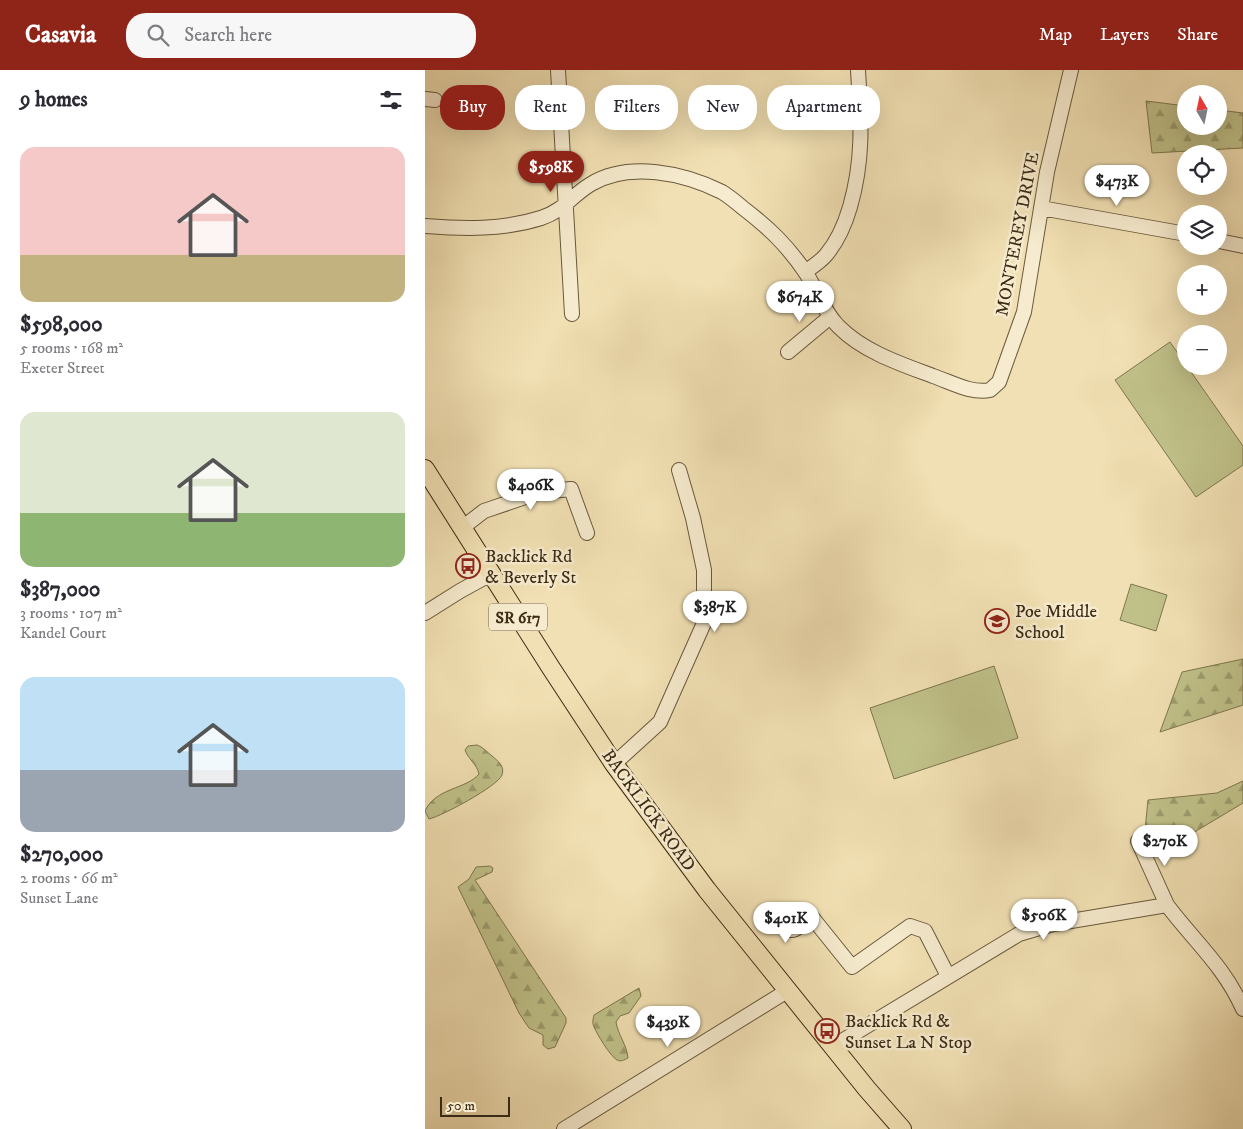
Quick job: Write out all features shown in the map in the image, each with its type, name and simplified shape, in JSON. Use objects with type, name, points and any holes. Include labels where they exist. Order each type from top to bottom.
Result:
[{"type":"main road","name":"BACKLICK ROAD","points":[[425,469],[614,764],[707,890],[787,991],[901,1129]]},
{"type":"street","points":[[558,70],[572,314]]},
{"type":"street","points":[[805,272],[822,259],[834,244],[845,222],[856,186],[861,146],[858,70]]},
{"type":"street","name":"MONTEREY DRIVE","points":[[830,317],[845,332],[865,347],[887,358],[975,391],[991,390],[996,387],[1024,312],[1052,147],[1071,70]]},
{"type":"street","points":[[425,226],[461,228],[504,226],[543,217],[566,205],[582,190],[603,178],[623,173],[640,172],[675,176],[706,185],[732,198],[769,228],[790,250],[805,272],[830,317],[788,352]]},
{"type":"street","points":[[1041,208],[1177,232]]},
{"type":"street","points":[[1227,243],[1243,246]]},
{"type":"street","points":[[614,764],[660,722],[704,623],[704,570],[693,518],[679,470]]},
{"type":"street","points":[[462,528],[484,511],[540,492],[571,490],[587,533]]},
{"type":"street","points":[[425,613],[491,574]]},
{"type":"street","points":[[1138,841],[1167,905],[1225,975],[1243,1009]]},
{"type":"street","points":[[833,1047],[1019,934],[1036,928],[1167,905]]},
{"type":"street","points":[[801,917],[811,916],[852,967],[909,926],[925,930],[948,976]]},
{"type":"street","points":[[564,1129],[787,991]]},
{"type":"green space","points":[[1146,101],[1177,105],[1177,135],[1227,135],[1227,111],[1243,113],[1243,148],[1227,149],[1227,145],[1177,145],[1177,152],[1152,153]]},
{"type":"green space","points":[[1170,342],[1177,352],[1177,375],[1193,375],[1243,446],[1243,465],[1196,497],[1115,380]]},
{"type":"green space","points":[[1131,584],[1167,595],[1156,631],[1120,620]]},
{"type":"green space","points":[[1243,659],[1243,705],[1160,732],[1182,672]]},
{"type":"green space","points":[[994,666],[1018,738],[894,779],[870,708]]},
{"type":"green space","points":[[477,745],[499,762],[503,769],[502,775],[481,793],[457,807],[429,819],[425,811],[430,803],[443,793],[467,783],[479,774],[465,750],[468,746]]},
{"type":"green space","points":[[1243,781],[1243,803],[1151,858],[1144,840],[1148,800],[1217,793]]},
{"type":"green space","points":[[490,866],[493,868],[492,872],[475,880],[566,1018],[566,1023],[555,1047],[548,1049],[543,1045],[543,1035],[529,1028],[519,1013],[458,887],[469,879],[476,867]]},
{"type":"green space","points":[[639,988],[641,996],[629,1013],[620,1016],[616,1022],[628,1058],[618,1061],[607,1050],[593,1026],[594,1015]]},
{"type":"place","name":"Backlick Rd & Beverly St","points":[[468,566]]},
{"type":"place","name":"Poe Middle School","points":[[997,621]]},
{"type":"place","name":"Backlick Rd & Sunset La N Stop","points":[[827,1031]]}]
